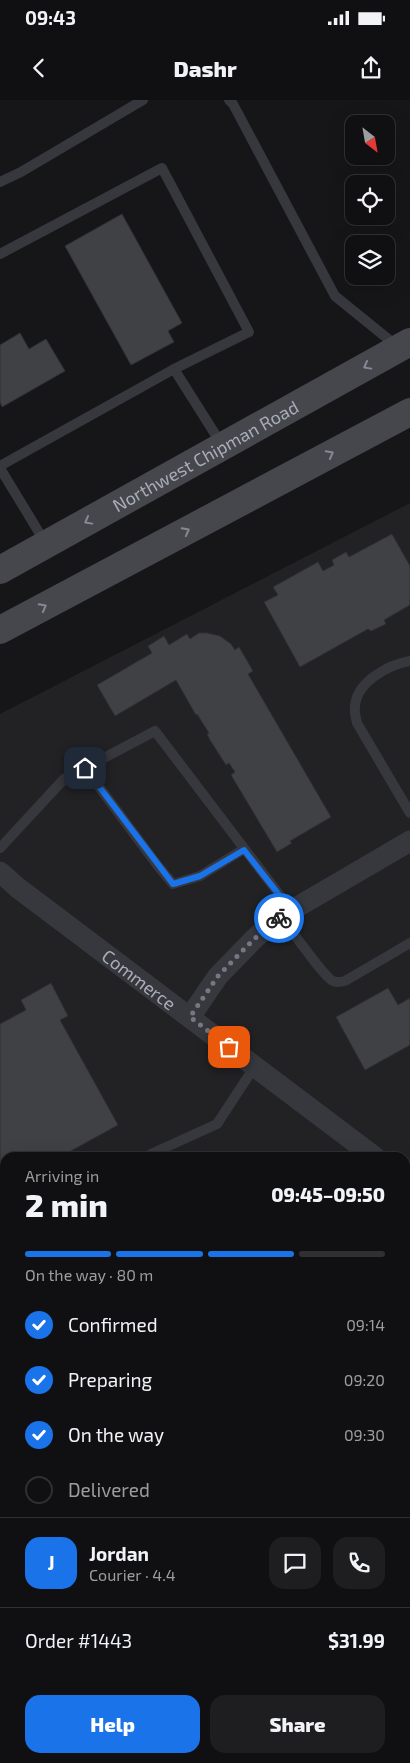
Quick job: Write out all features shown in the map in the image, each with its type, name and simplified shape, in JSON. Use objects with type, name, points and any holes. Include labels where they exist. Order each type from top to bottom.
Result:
[{"type":"main road","name":"Northwest Chipman Road","points":[[0,570],[405,345]]},
{"type":"main road","points":[[0,630],[410,412]]},
{"type":"street","points":[[190,1017],[218,976],[254,939],[286,914],[410,841]]},
{"type":"street","name":"Commerce","points":[[0,872],[18,888],[255,1066],[362,1152]]},
{"type":"lane","points":[[0,182],[21,172],[143,100]]},
{"type":"lane","points":[[229,100],[233,104],[335,296],[405,345]]},
{"type":"lane","points":[[0,254],[162,168],[250,332],[174,370],[0,467],[46,544]]},
{"type":"lane","points":[[174,370],[223,446]]},
{"type":"lane","points":[[410,661],[401,663],[376,675],[358,694],[355,707],[357,723],[410,813]]},
{"type":"lane","points":[[0,848],[64,779],[155,731],[244,850],[322,970],[332,981],[345,981],[410,943]]},
{"type":"lane","points":[[85,768],[173,884],[200,876],[244,850]]},
{"type":"lane","points":[[158,1152],[217,1124],[255,1066]]},
{"type":"shaded area","points":[[410,503],[410,1152],[0,1152],[0,714]]},
{"type":"building","points":[[122,214],[182,323],[168,331],[174,342],[131,365],[65,246]]},
{"type":"building","points":[[20,333],[29,349],[46,339],[65,371],[2,407],[0,402],[0,345]]},
{"type":"building","points":[[392,534],[410,566],[410,605],[384,620],[386,624],[371,631],[368,629],[300,667],[264,602],[278,595],[273,587],[318,562],[323,571],[334,565],[332,560],[346,552],[349,557]]},
{"type":"building","points":[[199,633],[220,636],[231,644],[235,650],[239,647],[253,671],[248,674],[331,817],[290,841],[292,843],[277,852],[231,775],[235,772],[229,763],[226,765],[210,740],[207,734],[209,733],[196,715],[176,680],[115,716],[97,685],[152,653],[148,646],[164,636],[169,645],[187,634],[190,639]]},
{"type":"building","points":[[51,983],[68,1016],[60,1020],[118,1125],[69,1152],[0,1152],[0,1024],[26,1010],[21,1000]]},
{"type":"building","points":[[388,988],[398,1005],[410,998],[410,1045],[365,1070],[336,1017]]},
{"type":"way so far","points":[[229,1047],[190,1017],[218,976],[254,939],[279,918]]},
{"type":"route","points":[[85,768],[173,884],[200,876],[244,850],[291,910],[279,918]]}]
